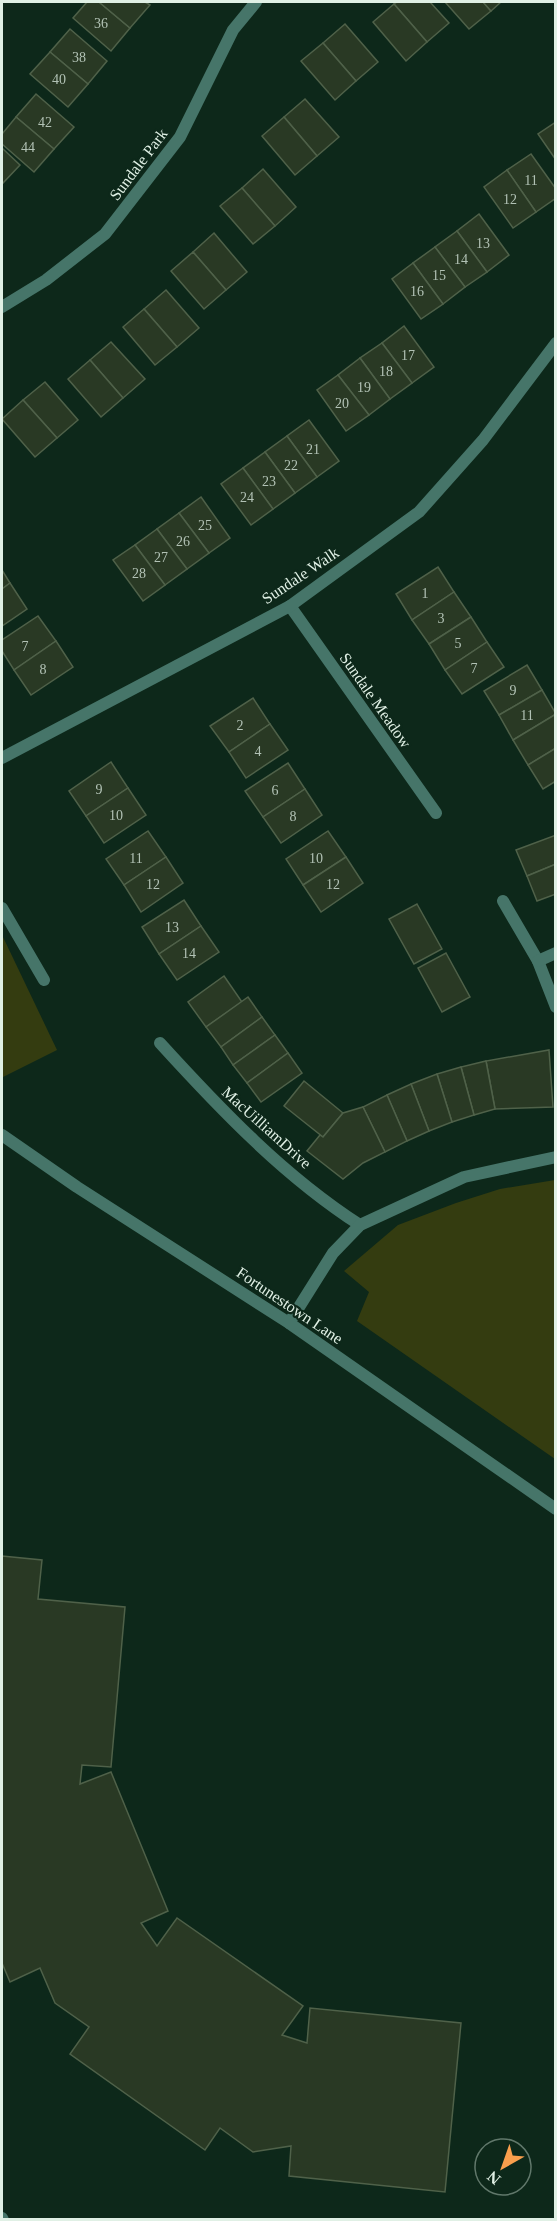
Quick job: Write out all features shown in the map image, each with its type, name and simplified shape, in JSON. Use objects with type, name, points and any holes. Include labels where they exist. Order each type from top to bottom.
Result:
[{"type":"street","name":"Sundale Park","points":[[2,307],[46,280],[105,234],[180,137],[233,30],[256,2]]},
{"type":"street","name":"Sundale Walk","points":[[2,758],[290,606],[419,512],[483,440],[555,343]]},
{"type":"street","name":"Sundale Meadow","points":[[290,606],[436,813]]},
{"type":"street","points":[[503,901],[538,961],[555,1007]]},
{"type":"street","points":[[2,908],[44,980]]},
{"type":"street","points":[[538,961],[555,953]]},
{"type":"street","name":"MacUilliamDrive","points":[[160,1043],[225,1115],[327,1204],[360,1224]]},
{"type":"street","name":"Fortunestown Lane","points":[[2,1135],[78,1187],[289,1323],[555,1509]]},
{"type":"street","points":[[289,1323],[333,1253],[360,1224],[464,1177],[555,1157]]},
{"type":"green space","points":[[2,935],[57,1050],[3,1077],[2,1076]]},
{"type":"green space","points":[[556,1180],[555,1459],[357,1321],[369,1292],[344,1271],[398,1225],[500,1189]]},
{"type":"building","points":[[87,2],[99,2],[130,28],[111,51],[73,18]]},
{"type":"building","points":[[99,2],[145,2],[150,5],[130,28]]},
{"type":"building","points":[[397,2],[430,2],[449,23],[427,42],[394,4]]},
{"type":"building","points":[[445,2],[483,2],[491,11],[469,29]]},
{"type":"building","points":[[483,2],[501,2],[491,11]]},
{"type":"building","points":[[394,4],[427,42],[406,61],[373,22]]},
{"type":"building","points":[[345,24],[378,62],[356,81],[323,43]]},
{"type":"building","points":[[70,29],[107,61],[88,84],[50,52]]},
{"type":"building","points":[[323,43],[356,81],[335,100],[301,61]]},
{"type":"building","points":[[50,52],[88,84],[68,107],[30,74]]},
{"type":"building","points":[[36,94],[74,127],[54,149],[16,117]]},
{"type":"building","points":[[305,99],[339,137],[317,156],[284,117]]},
{"type":"building","points":[[16,117],[54,149],[34,172],[2,144],[2,134]]},
{"type":"building","points":[[284,117],[317,156],[295,175],[262,136]]},
{"type":"building","points":[[556,122],[556,160],[538,134]]},
{"type":"building","points":[[2,148],[20,165],[2,184]]},
{"type":"building","points":[[531,154],[556,189],[556,198],[536,212],[507,170]]},
{"type":"building","points":[[263,169],[296,207],[275,226],[242,188]]},
{"type":"building","points":[[507,170],[536,212],[513,228],[484,187]]},
{"type":"building","points":[[242,188],[275,226],[253,244],[220,206]]},
{"type":"building","points":[[479,214],[509,255],[487,272],[457,231]]},
{"type":"building","points":[[457,231],[487,272],[465,287],[435,247]]},
{"type":"building","points":[[214,233],[247,272],[226,290],[193,252]]},
{"type":"building","points":[[435,247],[465,287],[443,304],[413,263]]},
{"type":"building","points":[[193,252],[226,290],[204,309],[171,271]]},
{"type":"building","points":[[413,263],[443,304],[421,319],[392,279]]},
{"type":"building","points":[[166,290],[199,328],[177,347],[144,309]]},
{"type":"building","points":[[144,309],[177,347],[155,365],[123,327]]},
{"type":"building","points":[[404,326],[434,367],[412,383],[382,343]]},
{"type":"building","points":[[111,342],[145,379],[123,398],[90,360]]},
{"type":"building","points":[[382,343],[412,383],[390,399],[360,358]]},
{"type":"building","points":[[360,358],[390,399],[369,415],[338,375]]},
{"type":"building","points":[[90,360],[123,398],[101,417],[68,379]]},
{"type":"building","points":[[338,375],[369,415],[346,431],[317,390]]},
{"type":"building","points":[[45,382],[78,420],[57,438],[23,400]]},
{"type":"building","points":[[23,400],[57,438],[35,457],[2,419]]},
{"type":"building","points":[[309,420],[339,461],[317,477],[287,436]]},
{"type":"building","points":[[287,436],[317,477],[295,493],[265,452]]},
{"type":"building","points":[[265,452],[295,493],[273,509],[243,468]]},
{"type":"building","points":[[243,468],[273,509],[251,525],[221,484]]},
{"type":"building","points":[[201,497],[230,538],[209,553],[179,513]]},
{"type":"building","points":[[179,513],[209,553],[187,569],[157,529]]},
{"type":"building","points":[[157,529],[187,569],[165,585],[135,545]]},
{"type":"building","points":[[135,545],[165,585],[143,601],[113,560]]},
{"type":"building","points":[[438,567],[454,592],[412,620],[396,594]]},
{"type":"building","points":[[2,570],[10,583],[2,589]]},
{"type":"building","points":[[10,583],[27,609],[2,626],[2,589]]},
{"type":"building","points":[[454,592],[471,617],[429,644],[412,620]]},
{"type":"building","points":[[38,616],[56,641],[14,670],[2,651],[2,640]]},
{"type":"building","points":[[471,617],[487,642],[445,670],[429,644]]},
{"type":"building","points":[[56,641],[73,667],[31,695],[14,670]]},
{"type":"building","points":[[487,642],[504,667],[462,694],[445,670]]},
{"type":"building","points":[[527,665],[542,690],[499,715],[484,691]]},
{"type":"building","points":[[542,690],[556,714],[513,740],[499,715]]},
{"type":"building","points":[[253,698],[270,724],[229,752],[210,726]]},
{"type":"building","points":[[556,714],[556,748],[528,765],[513,740]]},
{"type":"building","points":[[270,724],[288,750],[246,778],[229,752]]},
{"type":"building","points":[[556,748],[556,781],[543,789],[528,765]]},
{"type":"building","points":[[111,762],[128,788],[86,816],[69,791]]},
{"type":"building","points":[[288,763],[305,789],[263,817],[245,791]]},
{"type":"building","points":[[128,788],[146,815],[104,843],[86,816]]},
{"type":"building","points":[[305,789],[322,815],[281,843],[263,817]]},
{"type":"building","points":[[148,831],[166,857],[124,885],[106,859]]},
{"type":"building","points":[[328,831],[346,857],[303,885],[286,859]]},
{"type":"building","points":[[556,835],[556,864],[527,876],[516,850]]},
{"type":"building","points":[[166,857],[183,883],[141,912],[124,885]]},
{"type":"building","points":[[346,857],[363,883],[321,912],[303,885]]},
{"type":"building","points":[[556,864],[556,894],[537,901],[527,876]]},
{"type":"building","points":[[184,900],[201,926],[159,954],[142,927]]},
{"type":"building","points":[[417,904],[442,949],[414,964],[389,919]]},
{"type":"building","points":[[201,926],[219,952],[177,980],[159,954]]},
{"type":"building","points":[[446,953],[470,997],[442,1012],[418,968]]},
{"type":"building","points":[[224,976],[242,1002],[206,1027],[188,1002]]},
{"type":"building","points":[[248,997],[262,1017],[221,1047],[206,1027]]},
{"type":"building","points":[[262,1017],[275,1035],[233,1065],[221,1047]]},
{"type":"building","points":[[275,1035],[288,1053],[247,1083],[233,1065]]},
{"type":"building","points":[[549,1050],[553,1107],[495,1109],[486,1061]]},
{"type":"building","points":[[288,1053],[302,1073],[261,1102],[247,1083]]},
{"type":"building","points":[[486,1061],[495,1109],[474,1115],[461,1067]]},
{"type":"building","points":[[461,1067],[474,1115],[452,1122],[437,1074]]},
{"type":"building","points":[[437,1074],[452,1122],[429,1131],[411,1084]]},
{"type":"building","points":[[304,1081],[343,1113],[323,1137],[284,1106]]},
{"type":"building","points":[[411,1084],[429,1131],[407,1141],[387,1095]]},
{"type":"building","points":[[387,1095],[407,1141],[385,1152],[363,1107]]},
{"type":"building","points":[[363,1107],[385,1152],[363,1163],[343,1179],[307,1151],[320,1135],[323,1137],[343,1113]]},
{"type":"building","points":[[2,1556],[42,1560],[38,1599],[125,1607],[111,1767],[82,1765],[80,1784],[111,1772],[168,1911],[141,1923],[157,1946],[177,1918],[303,2006],[282,2035],[307,2043],[310,2008],[461,2023],[445,2192],[289,2176],[291,2146],[253,2152],[220,2128],[205,2150],[70,2054],[89,2027],[55,2003],[40,1968],[10,1982],[2,1963]]}]
